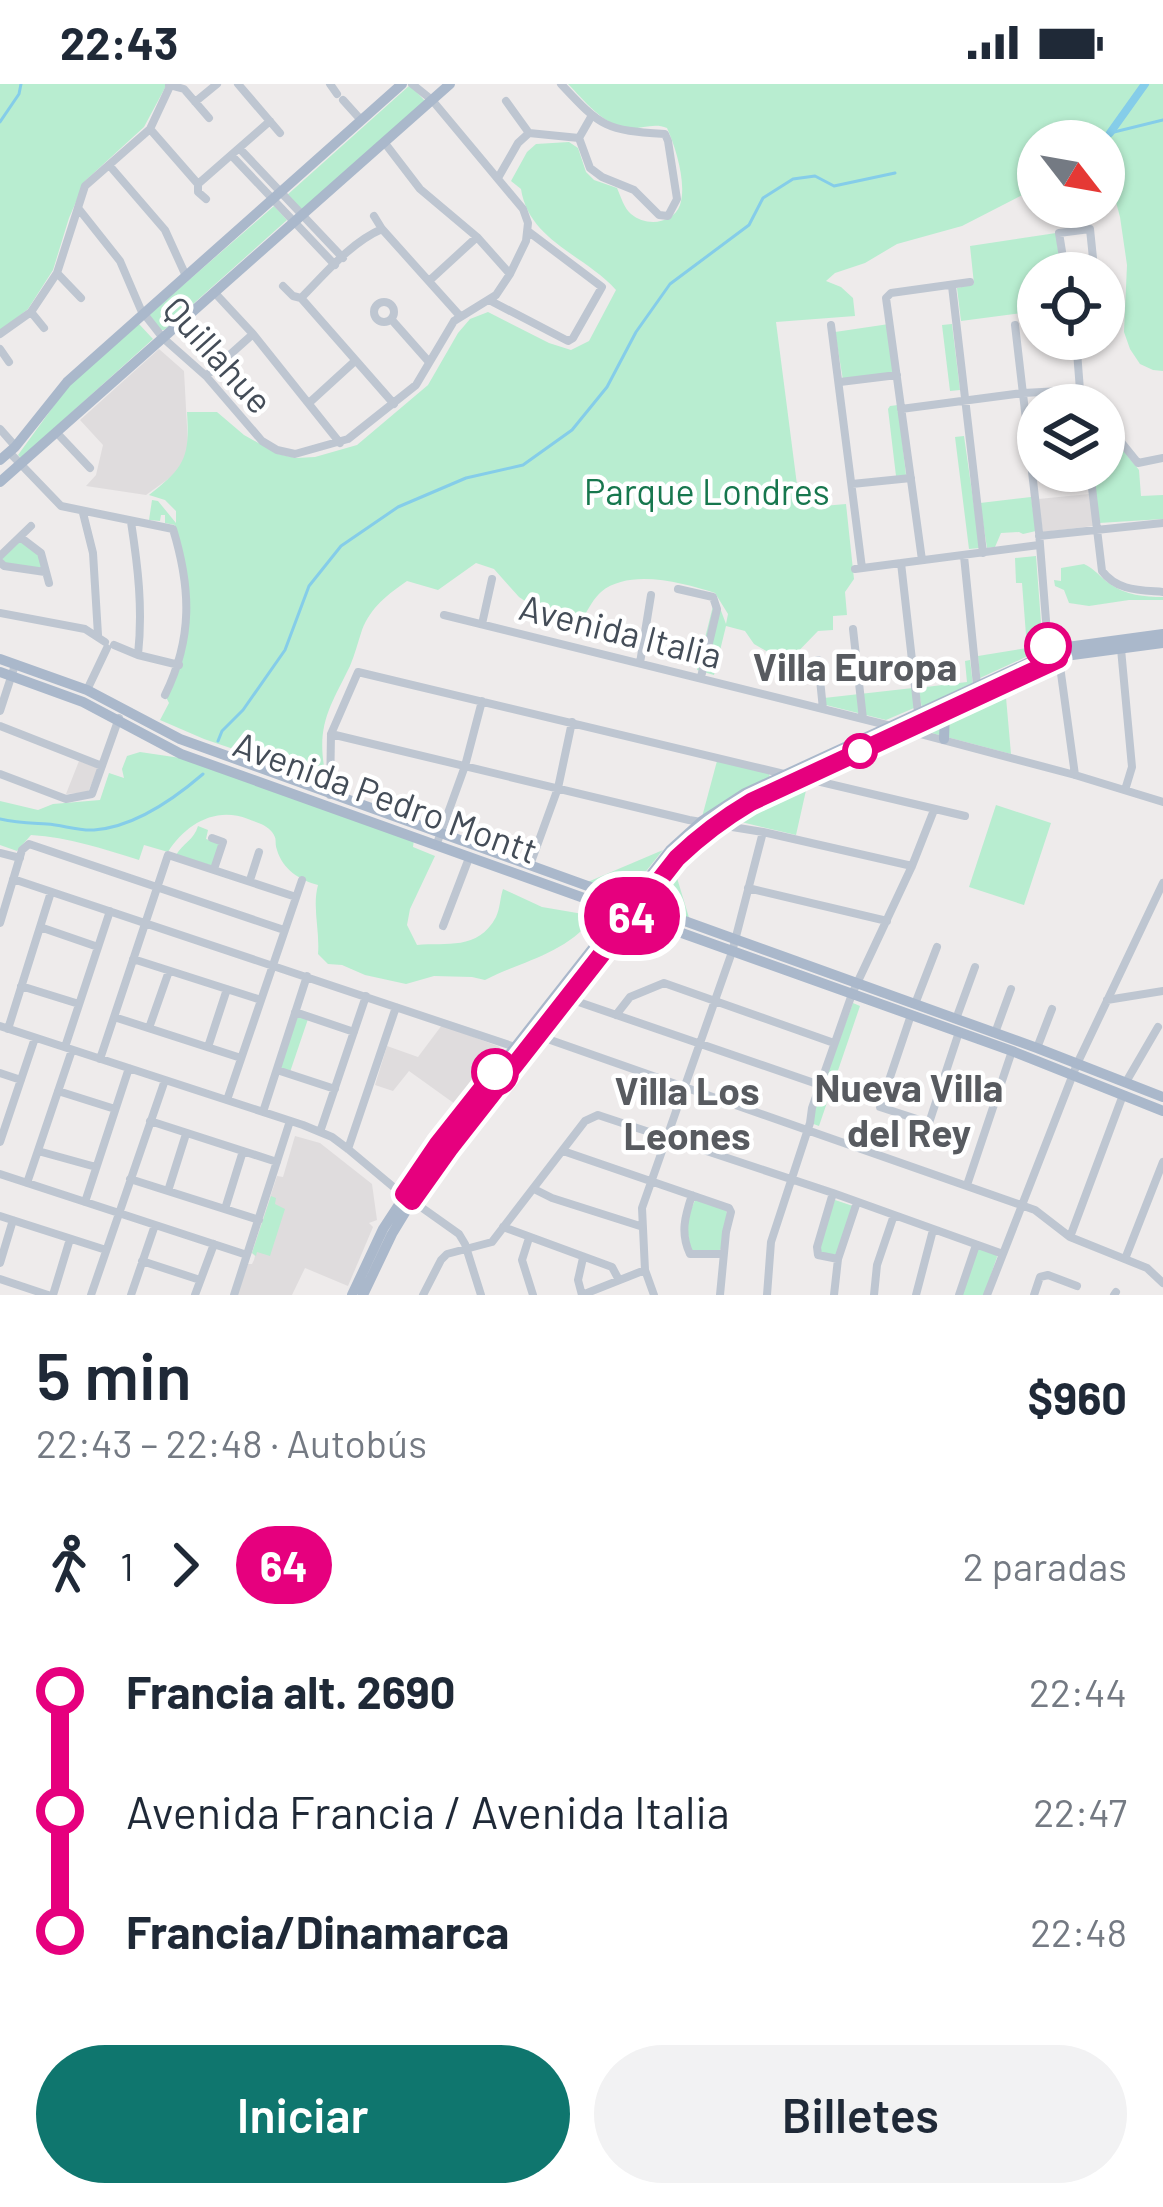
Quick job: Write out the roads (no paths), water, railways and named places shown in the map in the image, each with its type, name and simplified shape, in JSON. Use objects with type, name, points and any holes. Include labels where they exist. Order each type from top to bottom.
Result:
[{"type":"main road","points":[[8,453],[67,382],[402,84]]},
{"type":"main road","points":[[0,482],[449,84]]},
{"type":"main road","points":[[631,909],[677,858],[751,802],[945,711],[1055,656],[1060,648],[1163,634]]},
{"type":"main road","points":[[352,1295],[382,1229],[511,1061],[538,1036],[670,850],[702,821],[730,801],[889,725],[1055,656],[1163,644]]},
{"type":"main road","name":"Avenida Pedro Montt","points":[[0,659],[9,671],[120,715]]},
{"type":"main road","name":"Avenida Pedro Montt","points":[[9,671],[87,690],[182,754],[856,989],[1012,1051],[1163,1096]]},
{"type":"main road","points":[[944,739],[945,711]]},
{"type":"main road","name":"Avenida Pedro Montt","points":[[438,840],[469,858],[527,872]]},
{"type":"main road","points":[[511,1061],[515,1047],[567,992]]},
{"type":"main road","name":"Avenida Pedro Montt","points":[[958,1026],[1037,1048],[1075,1069]]},
{"type":"main road","name":"Avenida Pedro Montt","points":[[1125,1088],[1163,1111]]},
{"type":"main road","points":[[363,1295],[408,1197]]},
{"type":"street","points":[[0,334],[31,312],[57,273],[85,186],[150,129],[170,84],[184,89],[209,118]]},
{"type":"street","points":[[195,102],[217,84]]},
{"type":"street","points":[[238,84],[280,133]]},
{"type":"street","points":[[324,84],[361,121]]},
{"type":"street","points":[[412,84],[432,100],[523,209],[528,231],[602,286],[568,341],[489,300]]},
{"type":"street","points":[[561,84],[591,116],[623,131],[665,134],[677,199],[668,216],[658,215],[634,190],[590,168],[579,138],[591,116]]},
{"type":"street","points":[[506,101],[529,133]]},
{"type":"street","points":[[198,184],[270,122]]},
{"type":"street","points":[[150,129],[206,199]]},
{"type":"street","points":[[498,178],[529,133],[579,138]]},
{"type":"street","points":[[384,142],[420,189],[477,237],[510,274]]},
{"type":"street","points":[[236,152],[321,243],[343,258]]},
{"type":"street","points":[[110,164],[165,230],[185,276]]},
{"type":"street","name":"Quillahue","points":[[78,208],[121,261],[143,314],[163,338],[206,376],[262,441],[295,454],[340,443],[416,385],[454,321],[489,300],[510,274],[528,231]]},
{"type":"street","points":[[374,216],[460,316]]},
{"type":"street","points":[[301,298],[374,231],[382,229]]},
{"type":"street","points":[[1090,229],[1094,268],[1066,272],[1059,233],[1090,229]]},
{"type":"street","points":[[429,280],[477,237]]},
{"type":"street","points":[[321,243],[334,266]]},
{"type":"street","points":[[57,273],[81,298]]},
{"type":"street","points":[[922,560],[886,298],[891,293],[970,283]]},
{"type":"street","points":[[283,286],[301,298],[394,404]]},
{"type":"street","points":[[952,286],[983,553]]},
{"type":"street","points":[[214,292],[254,334],[340,443]]},
{"type":"street","points":[[31,312],[44,328]]},
{"type":"street","points":[[391,319],[429,362]]},
{"type":"street","points":[[831,325],[859,568],[983,553],[1096,530],[1163,524]]},
{"type":"street","points":[[1015,325],[1022,384]]},
{"type":"street","points":[[206,376],[254,334]]},
{"type":"street","points":[[0,350],[10,362]]},
{"type":"street","points":[[309,403],[355,361]]},
{"type":"street","points":[[840,382],[897,375]]},
{"type":"street","points":[[901,409],[1017,394]]},
{"type":"street","points":[[0,429],[8,453],[61,506],[173,529],[183,566],[187,614],[185,644],[165,695]]},
{"type":"street","points":[[56,432],[90,468]]},
{"type":"street","points":[[1125,447],[1138,463],[1163,458]]},
{"type":"street","points":[[852,484],[911,478]]},
{"type":"street","points":[[1034,492],[1048,646],[1055,656],[1075,775]]},
{"type":"street","points":[[1092,492],[1100,565],[1108,579],[1129,589],[1163,592]]},
{"type":"street","points":[[83,513],[93,553],[96,618],[106,643],[87,690]]},
{"type":"street","points":[[131,522],[142,622],[138,655]]},
{"type":"street","points":[[31,526],[0,559],[4,566],[46,572]]},
{"type":"street","points":[[20,537],[41,553],[49,584]]},
{"type":"street","points":[[964,555],[977,686]]},
{"type":"street","points":[[901,563],[918,713]]},
{"type":"street","name":"Avenida Italia","points":[[482,624],[493,579]]},
{"type":"street","points":[[678,589],[713,597],[716,603],[701,678]]},
{"type":"street","points":[[640,663],[651,596]]},
{"type":"street","points":[[0,614],[85,629],[106,643],[179,665]]},
{"type":"street","name":"Avenida Italia","points":[[444,615],[944,739],[1163,802]]},
{"type":"street","points":[[85,629],[96,618]]},
{"type":"street","points":[[853,629],[863,719]]},
{"type":"street","points":[[1121,649],[1132,767],[1125,790]]},
{"type":"street","points":[[818,659],[823,709]]},
{"type":"street","points":[[0,711],[9,671]]},
{"type":"street","points":[[329,802],[331,734],[358,672],[964,815]]},
{"type":"street","points":[[438,840],[482,701]]},
{"type":"street","points":[[0,774],[66,799],[92,794],[120,715]]},
{"type":"street","points":[[527,872],[558,788],[572,722]]},
{"type":"street","points":[[0,726],[102,766]]},
{"type":"street","points":[[331,734],[912,866]]},
{"type":"street","points":[[766,1295],[771,1242],[834,1043],[934,810]]},
{"type":"street","points":[[654,1295],[645,1270],[642,1208],[734,946],[763,832]]},
{"type":"street","points":[[212,838],[223,842],[214,869]]},
{"type":"street","points":[[0,923],[20,858],[29,844],[284,930]]},
{"type":"street","points":[[250,880],[259,852]]},
{"type":"street","points":[[0,853],[20,858]]},
{"type":"street","points":[[100,1059],[168,855],[296,897]]},
{"type":"street","points":[[443,926],[469,858]]},
{"type":"street","points":[[13,879],[515,1047]]},
{"type":"street","points":[[227,1100],[302,880]]},
{"type":"street","points":[[987,1295],[1075,1069],[1163,883]]},
{"type":"street","points":[[748,888],[886,921]]},
{"type":"street","points":[[52,892],[4,1028],[320,1132],[454,1230],[466,1249],[481,1295]]},
{"type":"street","points":[[26,1183],[110,911]]},
{"type":"street","points":[[40,928],[98,946]]},
{"type":"street","points":[[937,947],[880,1107],[929,1124],[975,967]]},
{"type":"street","points":[[133,959],[261,1000]]},
{"type":"street","points":[[149,1028],[169,970]]},
{"type":"street","points":[[263,1112],[308,976]]},
{"type":"street","points":[[616,1015],[630,997],[664,983],[834,1043]]},
{"type":"street","points":[[21,986],[79,1004]]},
{"type":"street","points":[[208,1047],[227,989]]},
{"type":"street","points":[[995,1033],[1011,989]]},
{"type":"street","points":[[1107,1000],[1163,991]]},
{"type":"street","points":[[567,992],[616,1015],[820,1085]]},
{"type":"street","points":[[320,1132],[366,996]]},
{"type":"street","points":[[348,1149],[397,1007]]},
{"type":"street","points":[[1037,1048],[1052,1009]]},
{"type":"street","points":[[296,1012],[354,1032]]},
{"type":"street","points":[[114,1017],[241,1058]]},
{"type":"street","points":[[1070,1237],[1125,1088],[1158,1027]]},
{"type":"street","points":[[538,1036],[1022,1204],[1070,1237],[1147,1268],[1163,1282]]},
{"type":"street","points":[[1,1139],[35,1038]]},
{"type":"street","points":[[967,1185],[1012,1051]]},
{"type":"street","points":[[85,1202],[129,1069]]},
{"type":"street","points":[[277,1070],[335,1089]]},
{"type":"street","points":[[0,1073],[21,1080]]},
{"type":"street","points":[[91,1295],[165,1080]]},
{"type":"street","points":[[58,1091],[115,1109]]},
{"type":"street","points":[[423,1295],[447,1254],[492,1243],[585,1121],[595,1115],[1003,1254]]},
{"type":"street","points":[[151,1121],[278,1162]]},
{"type":"street","points":[[234,1295],[290,1121]]},
{"type":"street","points":[[168,1191],[186,1134]]},
{"type":"street","points":[[563,1150],[729,1208],[719,1295]]},
{"type":"street","points":[[38,1151],[96,1167]]},
{"type":"street","points":[[225,1209],[243,1151]]},
{"type":"street","points":[[1125,1259],[1163,1162]]},
{"type":"street","points":[[0,1174],[247,1255]]},
{"type":"street","points":[[130,1179],[259,1220]]},
{"type":"street","points":[[534,1189],[640,1226]]},
{"type":"street","points":[[833,1193],[817,1247],[818,1255],[838,1259]]},
{"type":"street","points":[[692,1195],[684,1219],[690,1254],[722,1254]]},
{"type":"street","points":[[834,1295],[838,1259],[857,1202]]},
{"type":"street","points":[[874,1295],[894,1215]]},
{"type":"street","points":[[0,1216],[106,1250]]},
{"type":"street","points":[[0,1263],[14,1220]]},
{"type":"street","points":[[130,1295],[155,1225]]},
{"type":"street","points":[[503,1228],[612,1268],[619,1280]]},
{"type":"street","points":[[916,1295],[933,1230]]},
{"type":"street","points":[[529,1238],[522,1260],[533,1295]]},
{"type":"street","points":[[0,1279],[51,1295],[70,1239]]},
{"type":"street","points":[[195,1295],[214,1244]]},
{"type":"street","points":[[959,1295],[976,1245]]},
{"type":"street","points":[[584,1258],[578,1280],[582,1295],[645,1270]]},
{"type":"street","points":[[142,1262],[200,1280]]},
{"type":"street","points":[[1034,1295],[1040,1277],[1048,1275],[1077,1286]]},
{"type":"waterway","points":[[0,122],[21,84]]},
{"type":"waterway","points":[[1119,120],[1145,84]]},
{"type":"waterway","points":[[1125,129],[1163,120]]},
{"type":"waterway","points":[[218,741],[285,650],[309,586],[341,546],[398,507],[466,478],[523,465],[572,430],[607,387],[636,332],[670,284],[749,225],[763,198],[793,179],[815,176],[834,186],[895,173]]},
{"type":"waterway","points":[[0,819],[82,830],[109,828],[153,810],[203,774]]},
{"type":"district","name":"Villa Europa","points":[[855,665]]},
{"type":"district","name":"Nueva Villa del Rey","points":[[909,1108]]},
{"type":"district","name":"Villa Los Leones","points":[[687,1112]]},
{"type":"park label","name":"Parque Londres","points":[[707,490]]}]
